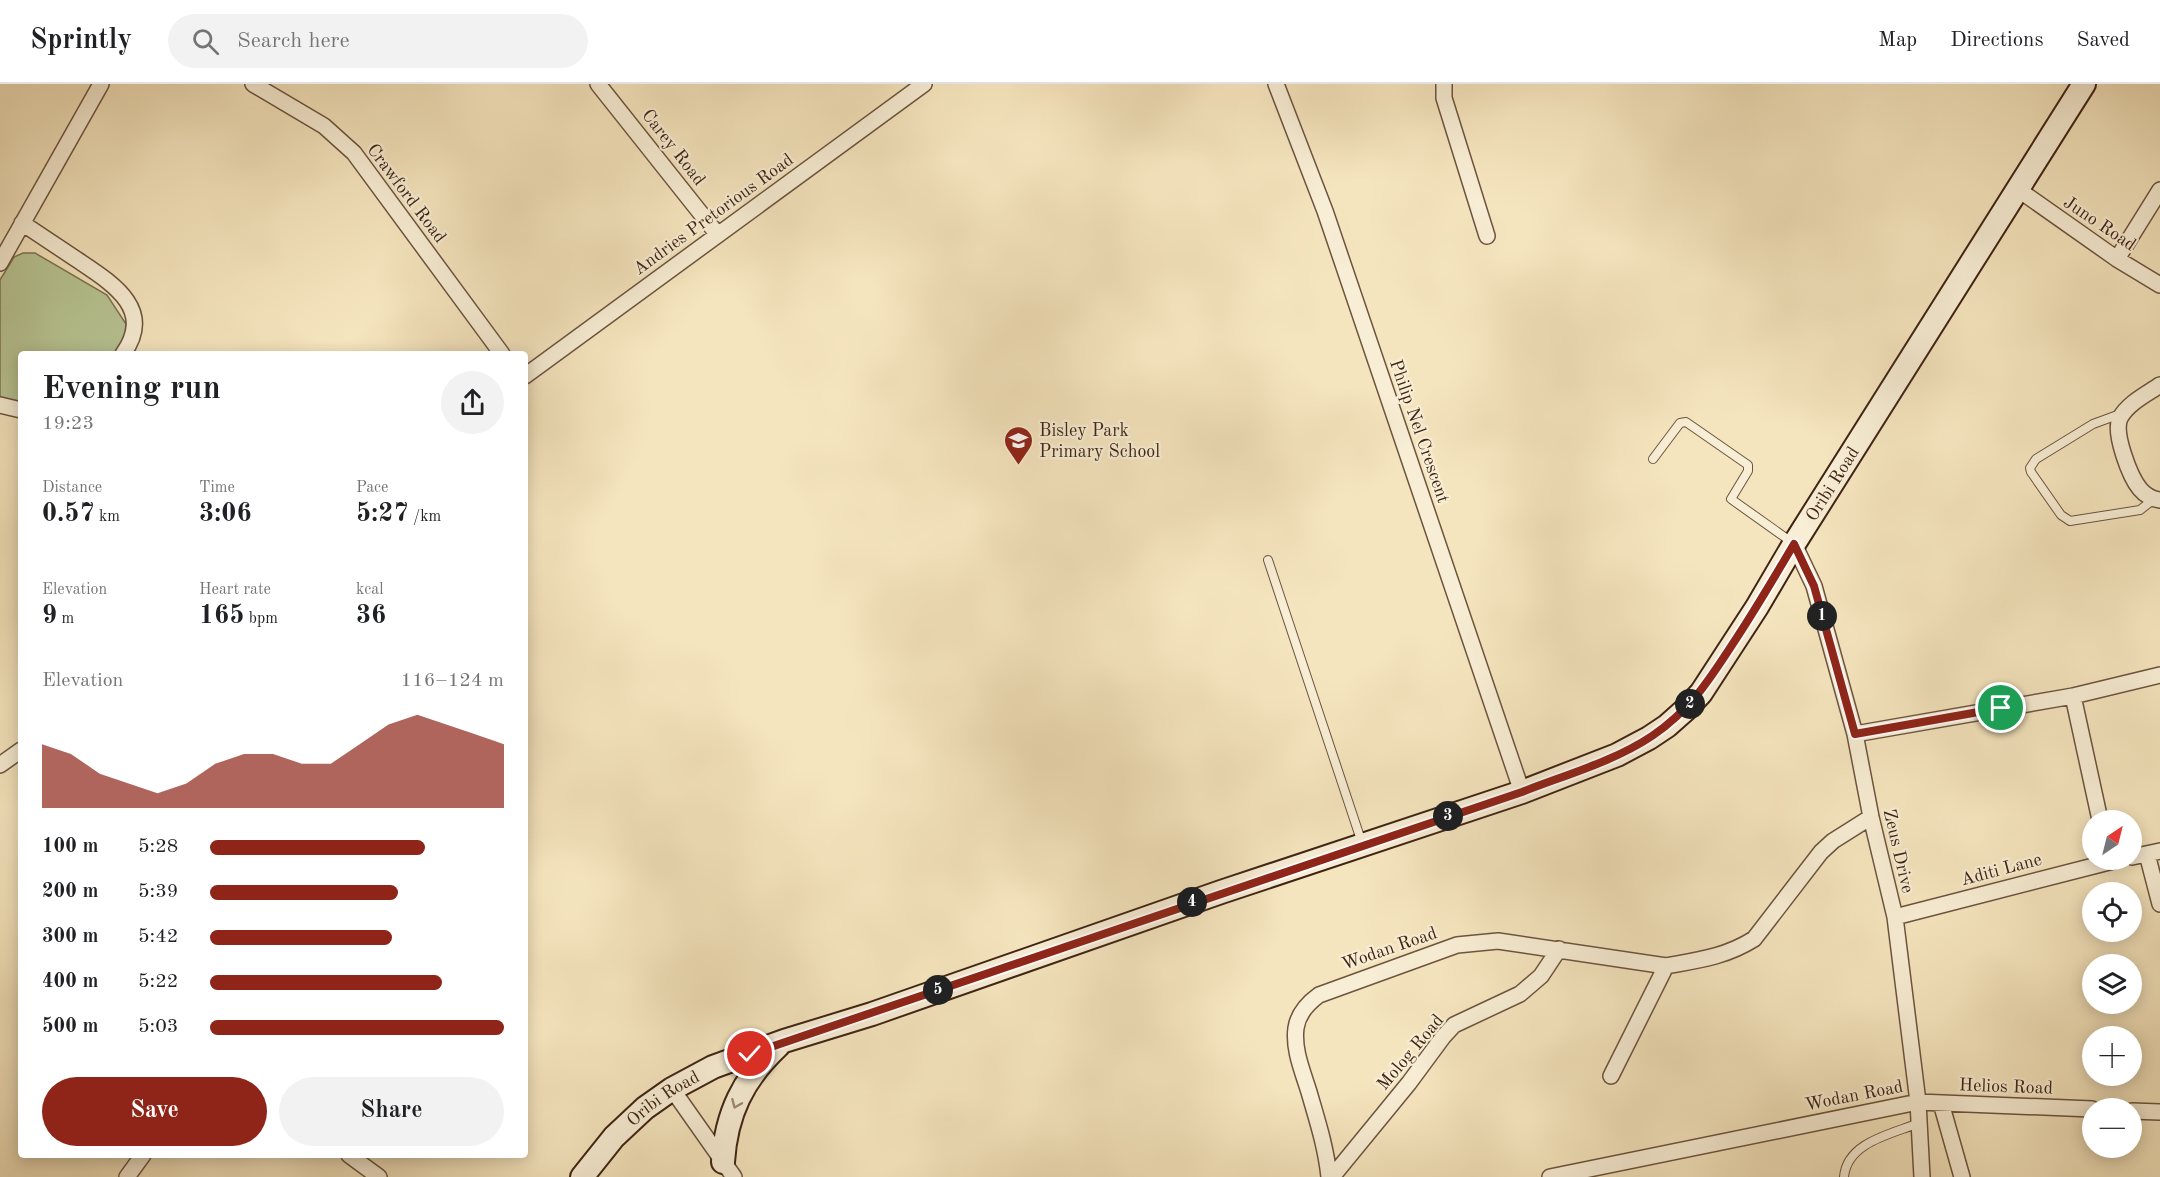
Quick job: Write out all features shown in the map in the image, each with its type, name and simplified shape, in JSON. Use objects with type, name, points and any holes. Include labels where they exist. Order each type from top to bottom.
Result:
[{"type":"street","points":[[0,263],[101,84]]},
{"type":"street","name":"Crawford Road","points":[[253,84],[324,126],[354,153],[500,351]]},
{"type":"street","name":"Carey Road","points":[[598,84],[718,235]]},
{"type":"street","name":"Andries Pretorious Road","points":[[528,374],[924,84]]},
{"type":"street","name":"Philip Nel Crescent","points":[[1275,84],[1325,211],[1522,792]]},
{"type":"street","points":[[1444,84],[1444,98],[1486,236]]},
{"type":"street","name":"Oribi Road","points":[[582,1177],[627,1123],[672,1089],[713,1067],[1522,792],[1617,755],[1649,738],[1685,710],[1701,693],[2084,84]]},
{"type":"street","name":"Juno Road","points":[[2019,190],[2117,259],[2160,285]]},
{"type":"street","points":[[2117,259],[2160,190]]},
{"type":"street","points":[[22,223],[108,280],[129,302],[135,326],[133,338],[125,351]]},
{"type":"street","points":[[2157,500],[2140,489],[2133,478],[2118,434],[2118,424],[2131,405],[2160,386]]},
{"type":"street","points":[[0,405],[18,409]]},
{"type":"street","name":"Zeus Drive","points":[[1794,544],[1814,586],[1855,734],[1870,817],[1894,917],[1918,1102],[1922,1177]]},
{"type":"street","points":[[1855,734],[2073,696],[2160,675]]},
{"type":"street","points":[[2073,696],[2098,810]]},
{"type":"street","points":[[0,765],[18,752]]},
{"type":"street","name":"Wodan Road","points":[[1331,1177],[1323,1138],[1298,1057],[1296,1040],[1298,1019],[1308,1003],[1319,995],[1457,945],[1498,941],[1666,966],[1720,956],[1754,939],[1821,852],[1833,841],[1870,817]]},
{"type":"street","points":[[2146,854],[2160,904]]},
{"type":"street","name":"Aditi Lane","points":[[1894,917],[2082,868]]},
{"type":"street","name":"Molog Road","points":[[1331,1177],[1449,1031],[1454,1026],[1520,994],[1541,976],[1559,949]]},
{"type":"street","points":[[1611,1076],[1666,966]]},
{"type":"street","points":[[728,1170],[724,1137],[736,1102],[754,1071],[784,1041]]},
{"type":"street","points":[[672,1089],[728,1170]]},
{"type":"street","name":"Wodan Road","points":[[1550,1177],[1918,1102]]},
{"type":"street","name":"Helios Road","points":[[1918,1102],[2082,1109]]},
{"type":"street","points":[[1941,1103],[1962,1177]]},
{"type":"street","points":[[2142,1111],[2160,1112]]},
{"type":"street","points":[[127,1177],[141,1158]]},
{"type":"street","points":[[353,1158],[379,1177]]},
{"type":"lane","points":[[2124,413],[2093,424],[2036,459],[2030,468],[2031,472],[2061,515],[2070,521],[2139,510],[2157,500]]},
{"type":"lane","points":[[1653,459],[1680,423],[1686,422],[1748,465],[1749,471],[1731,499],[1794,544]]},
{"type":"lane","points":[[1268,560],[1363,845]]},
{"type":"lane","points":[[1844,1177],[1850,1156],[1862,1146],[1919,1123]]},
{"type":"green space","points":[[23,253],[35,253],[107,295],[126,324],[124,344],[118,351],[18,351],[18,405],[0,399],[0,280],[14,257]]},
{"type":"place","name":"Bisley Park Primary School","points":[[1018,466]]},
{"type":"route","points":[[750,1054],[1522,792],[1617,755],[1667,726],[1701,693],[1757,607],[1794,544],[1814,586],[1855,734],[2001,708]]}]
